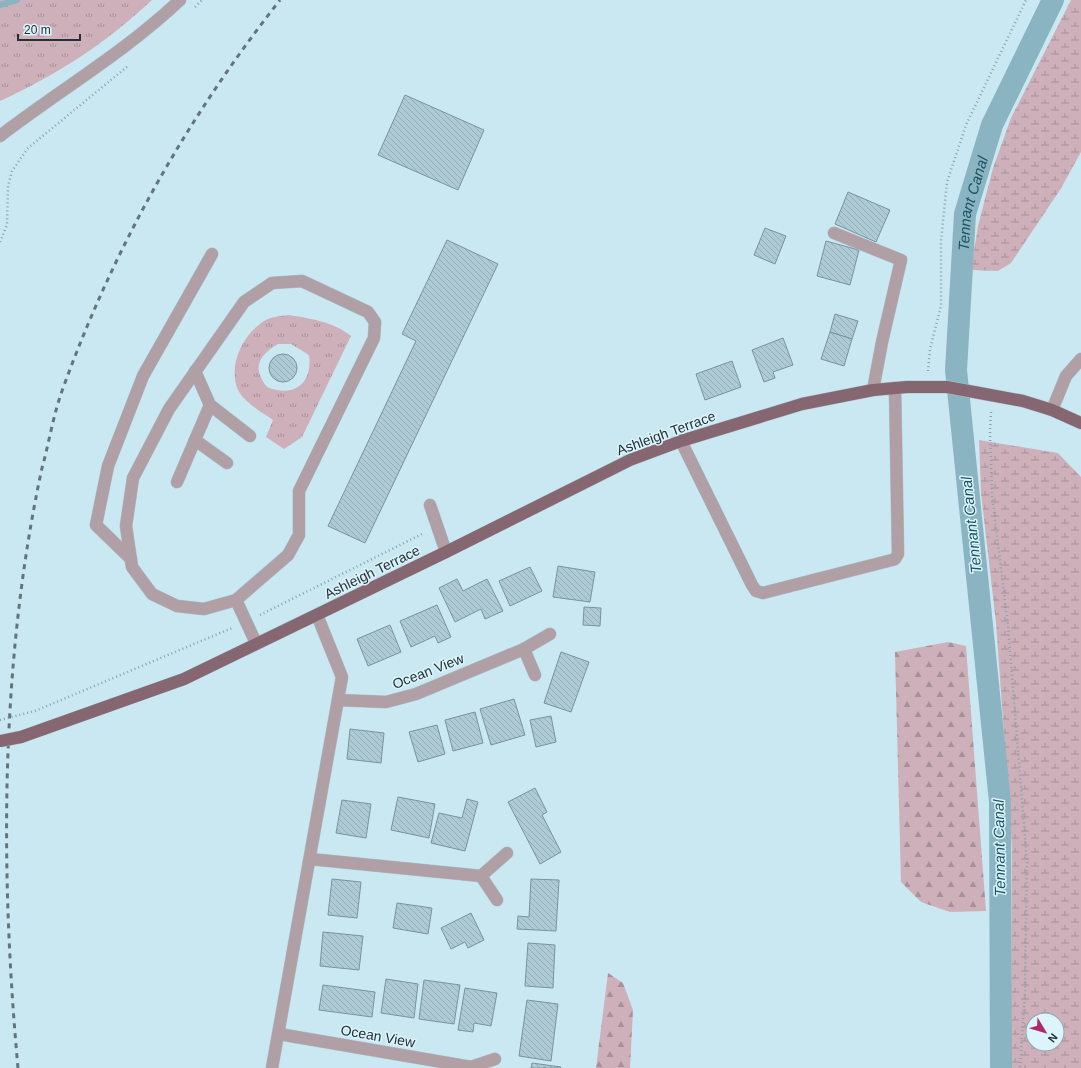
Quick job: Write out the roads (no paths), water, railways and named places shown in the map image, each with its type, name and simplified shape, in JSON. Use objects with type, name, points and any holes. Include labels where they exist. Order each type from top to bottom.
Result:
[{"type":"main road","name":"Ashleigh Terrace","points":[[0,741],[21,737],[184,679],[446,552],[630,460],[681,441],[802,404],[873,390],[947,387],[1023,400],[1052,410],[1081,423]]},
{"type":"street","points":[[0,136],[114,56],[156,23],[180,0]]},
{"type":"street","points":[[834,233],[901,260],[882,342],[873,390]]},
{"type":"street","points":[[131,559],[96,526],[108,466],[143,376],[212,254]]},
{"type":"street","points":[[302,281],[368,312],[375,322],[374,338],[300,491],[299,535],[288,556],[236,600],[204,609],[177,606],[152,594],[132,567],[131,559],[126,526],[133,478],[169,409],[244,302],[272,283],[302,281]]},
{"type":"street","points":[[1052,410],[1066,376],[1081,359]]},
{"type":"street","points":[[195,370],[210,405],[250,436]]},
{"type":"street","points":[[681,441],[752,585],[756,591],[763,593],[892,560],[897,557],[895,388]]},
{"type":"street","points":[[176,482],[210,405]]},
{"type":"street","points":[[195,440],[227,463]]},
{"type":"street","points":[[430,505],[439,525],[446,552]]},
{"type":"street","points":[[236,600],[256,643]]},
{"type":"street","points":[[272,1068],[342,677],[317,615]]},
{"type":"street","name":"Ocean View","points":[[338,700],[386,702],[416,694],[524,649],[550,634]]},
{"type":"street","points":[[524,649],[535,676]]},
{"type":"street","points":[[310,859],[481,876],[508,853]]},
{"type":"street","points":[[481,876],[497,900]]},
{"type":"street","name":"Ocean View","points":[[279,1034],[471,1068],[495,1059]]},
{"type":"waterway","points":[[0,5],[17,0]]},
{"type":"waterway","name":"Tennant Canal","points":[[1001,1068],[1000,802],[956,370],[965,214],[992,125],[1053,0]]},
{"type":"railway","points":[[18,1068],[8,918],[8,767],[11,691],[18,616],[28,541],[42,468],[62,391],[82,338],[104,287],[129,236],[155,186],[214,91],[280,0]]}]
